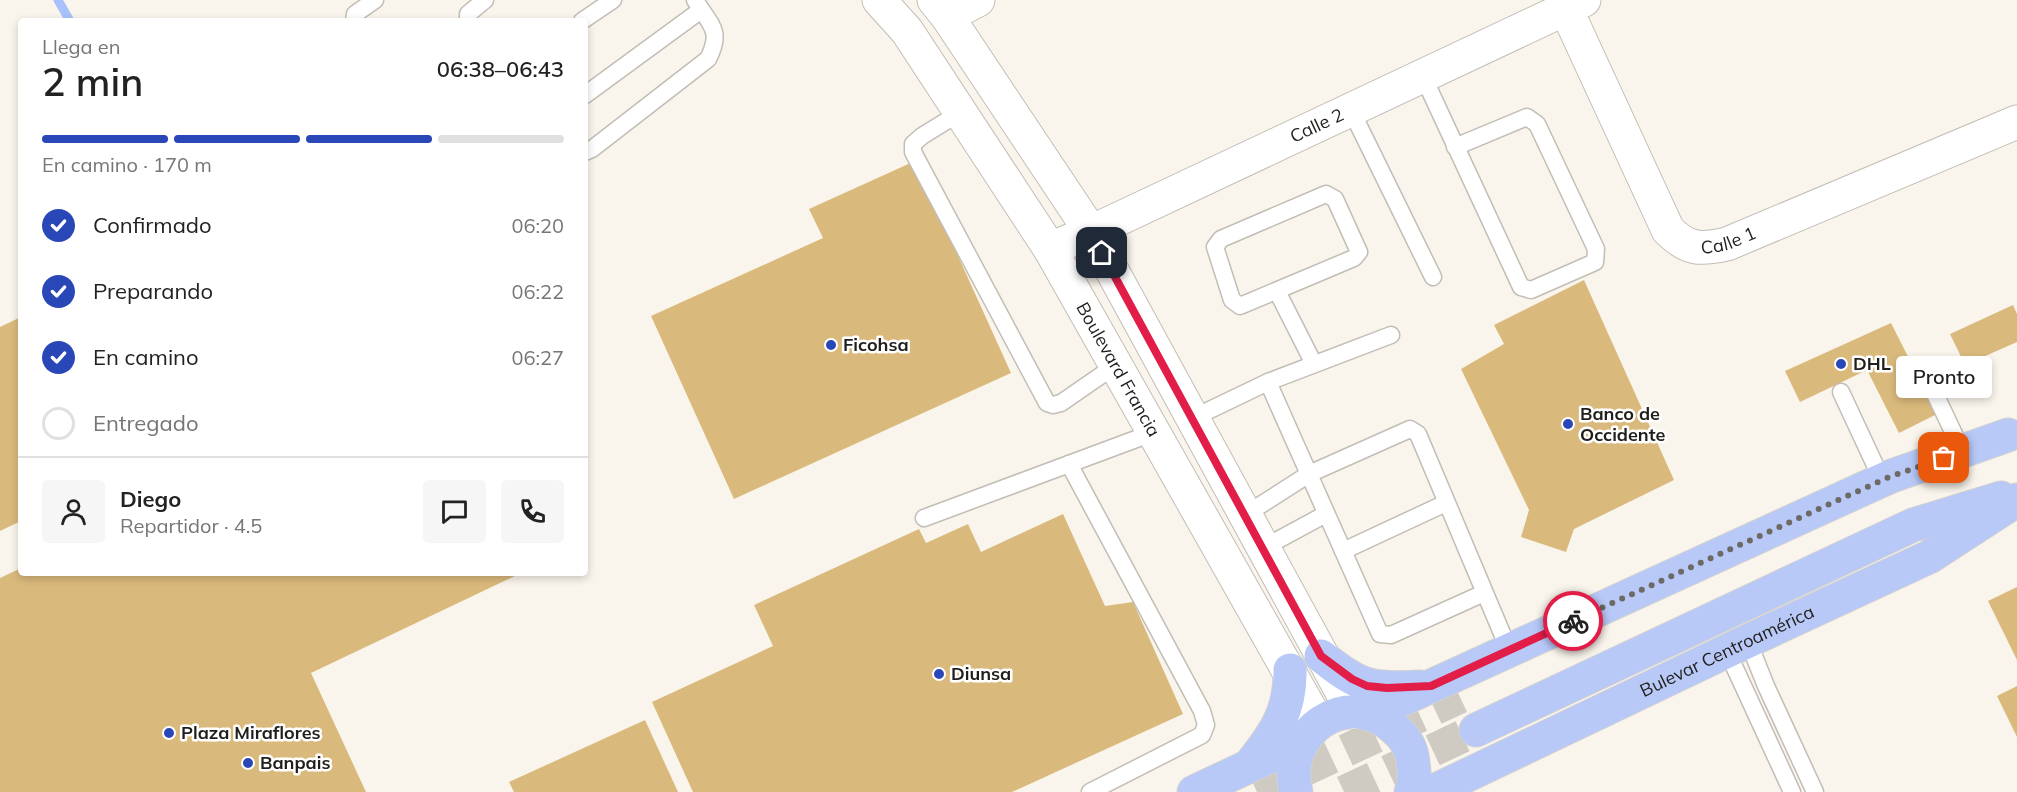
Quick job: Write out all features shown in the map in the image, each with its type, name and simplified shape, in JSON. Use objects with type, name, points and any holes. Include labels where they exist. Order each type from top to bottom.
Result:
[{"type":"main road","points":[[1321,656],[1352,679],[1367,686],[1445,692],[1509,650],[1882,480],[2012,433]]},
{"type":"main road","points":[[1194,792],[1249,767],[1310,732],[1329,717],[1361,713],[1445,692],[1893,495],[2012,433]]},
{"type":"main road","name":"Bulevar Centroamérica","points":[[1476,730],[1913,525],[2017,492]]},
{"type":"main road","name":"Bulevar Centroamérica","points":[[1432,792],[1458,783],[1738,646],[1929,557],[2017,500]]},
{"type":"main road","points":[[1249,767],[1281,720],[1289,698],[1290,670]]},
{"type":"main road","points":[[1361,713],[1387,722],[1401,734],[1411,751],[1415,769],[1411,792]]},
{"type":"main road","points":[[1296,792],[1293,778],[1294,759],[1310,732]]},
{"type":"street","name":"Boulevard Francia","points":[[879,0],[907,31],[1050,249],[1290,670],[1310,732]]},
{"type":"street","points":[[978,0],[940,8],[1091,232],[1321,656],[1361,713]]},
{"type":"street","name":"Calle 2","points":[[1050,249],[1091,232],[1575,5]]},
{"type":"street","name":"Calle 1","points":[[1575,5],[1668,230],[1679,240],[1695,248],[1710,248],[1727,244],[2017,122]]},
{"type":"lane","points":[[354,18],[355,14],[375,0]]},
{"type":"lane","points":[[468,18],[468,14],[485,0]]},
{"type":"lane","points":[[586,18],[613,0]]},
{"type":"lane","points":[[588,93],[698,5],[714,30],[716,43],[708,59],[588,151]]},
{"type":"lane","points":[[1423,76],[1455,147],[1521,287],[1531,290],[1595,262],[1596,249],[1537,124],[1527,117],[1455,147]]},
{"type":"lane","points":[[1352,110],[1433,278]]},
{"type":"lane","points":[[961,112],[922,136],[913,144],[913,152],[1047,403],[1053,405],[1060,403],[1116,365]]},
{"type":"lane","points":[[1326,194],[1335,199],[1359,252],[1354,258],[1277,291],[1240,306],[1232,300],[1215,247],[1221,239],[1326,194]]},
{"type":"lane","points":[[1277,291],[1314,364]]},
{"type":"lane","points":[[1193,418],[1268,382],[1391,335]]},
{"type":"lane","points":[[1268,382],[1295,438],[1380,634],[1391,635],[1484,593]]},
{"type":"lane","points":[[1930,383],[1962,451]]},
{"type":"lane","points":[[1841,392],[1882,480]]},
{"type":"lane","points":[[1245,514],[1309,474],[1410,429],[1418,434],[1509,650]]},
{"type":"lane","points":[[924,518],[1155,432]]},
{"type":"lane","points":[[1069,464],[1202,711],[1206,725],[1202,735],[1090,792]]},
{"type":"lane","points":[[1343,551],[1446,503]]},
{"type":"lane","points":[[1263,548],[1326,514]]},
{"type":"lane","points":[[1738,646],[1792,792]]},
{"type":"lane","points":[[1738,646],[1766,686],[1815,792]]},
{"type":"building","name":"Ficohsa","points":[[915,161],[1011,373],[734,499],[651,316],[823,238],[809,209]]},
{"type":"building","name":"Banco de Occidente","points":[[1584,280],[1674,480],[1574,529],[1566,552],[1521,537],[1529,510],[1461,369],[1504,344],[1494,325]]},
{"type":"building","points":[[2013,305],[2017,314],[2017,342],[1965,365],[1950,334]]},
{"type":"building","points":[[18,318],[18,522],[0,531],[0,327]]},
{"type":"building","points":[[1891,323],[1937,414],[1899,433],[1867,370],[1800,402],[1785,371]]},
{"type":"building","name":"Diunsa","points":[[1063,514],[1105,606],[1133,602],[1183,714],[1012,792],[693,792],[652,702],[773,646],[754,605],[919,529],[926,543],[968,524],[981,552]]},
{"type":"building","name":"Plaza Miraflores","points":[[18,569],[18,576],[515,576],[311,673],[366,792],[0,792],[0,578]]},
{"type":"building","points":[[2017,587],[2017,660],[1988,601]]},
{"type":"building","points":[[2017,686],[2017,737],[1997,696]]},
{"type":"building","points":[[645,720],[678,792],[514,792],[509,782]]},
{"type":"waterway","points":[[58,0],[68,18]]},
{"type":"tunnel","points":[[1257,792],[1460,697]]},
{"type":"tunnel","points":[[1344,792],[1476,730]]},
{"type":"way so far","points":[[1573,621],[1889,477],[1944,458]]},
{"type":"place","name":"Ficohsa","points":[[831,345]]},
{"type":"place","name":"DHL","points":[[1841,364]]},
{"type":"place","name":"Banco de Occidente","points":[[1568,424]]},
{"type":"place","name":"Pronto","points":[[1944,458]]},
{"type":"place","name":"Diunsa","points":[[939,674]]},
{"type":"place","name":"Plaza Miraflores","points":[[169,733]]},
{"type":"place","name":"Banpais","points":[[248,763]]},
{"type":"route","points":[[1102,253],[1321,656],[1352,679],[1367,686],[1387,688],[1431,686],[1573,621]]}]
